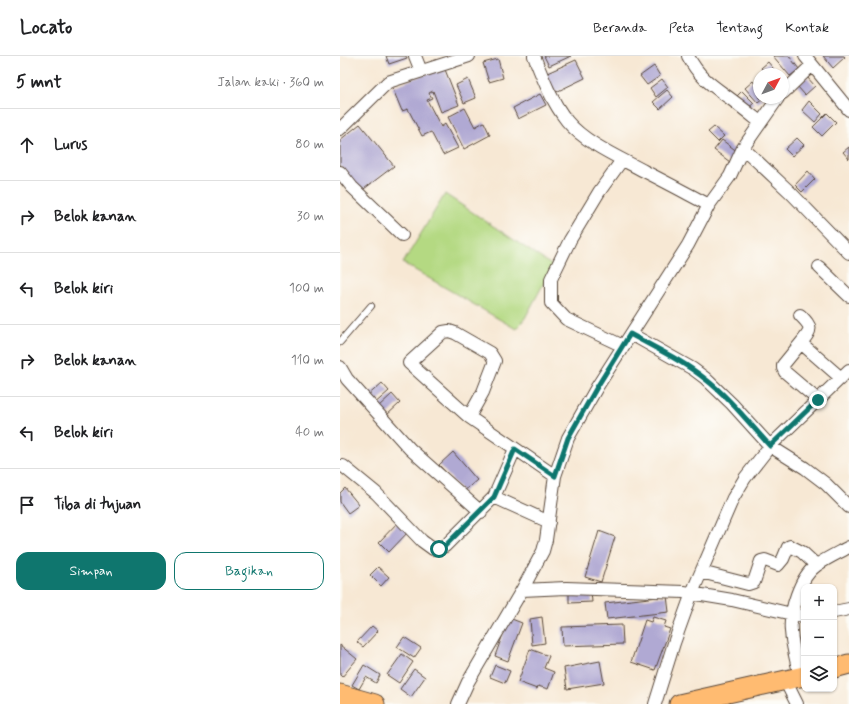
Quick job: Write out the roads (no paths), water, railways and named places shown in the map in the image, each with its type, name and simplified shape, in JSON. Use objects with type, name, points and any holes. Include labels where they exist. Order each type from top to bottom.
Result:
[{"type":"main road","points":[[837,667],[849,664]]},
{"type":"main road","points":[[679,704],[700,702],[796,678]]},
{"type":"main road","points":[[340,694],[375,704]]},
{"type":"street","points":[[415,56],[421,72]]},
{"type":"street","points":[[340,128],[388,82],[469,56]]},
{"type":"street","points":[[534,56],[543,81],[551,97],[568,121],[581,134],[622,160],[709,206]]},
{"type":"street","points":[[688,56],[693,66],[706,81],[760,122]]},
{"type":"street","points":[[789,85],[808,61],[848,105]]},
{"type":"street","points":[[458,704],[468,682],[544,551],[555,476],[568,438],[597,387],[688,245],[709,206],[730,176],[743,148],[774,104]]},
{"type":"street","points":[[743,148],[791,193],[849,253]]},
{"type":"street","points":[[622,160],[599,192],[567,247],[551,280],[550,303],[566,319],[623,346]]},
{"type":"street","points":[[340,172],[352,187],[402,235]]},
{"type":"street","points":[[819,267],[849,296]]},
{"type":"street","points":[[800,315],[808,322],[810,332],[783,365],[783,368],[785,372],[818,400]]},
{"type":"street","points":[[469,417],[483,392],[495,362],[490,353],[455,332],[442,332],[409,363],[469,417],[555,476]]},
{"type":"street","points":[[630,334],[693,369],[705,378],[732,404],[770,446],[826,484],[849,507]]},
{"type":"street","points":[[655,704],[674,643],[692,593],[733,498],[753,466],[770,446],[845,374],[801,343]]},
{"type":"street","points":[[340,367],[347,379],[410,449],[481,512]]},
{"type":"street","points":[[340,466],[343,466],[376,493],[422,541],[433,549],[439,549],[445,546],[481,512],[494,497],[515,449]]},
{"type":"street","points":[[494,497],[549,522]]},
{"type":"street","points":[[701,572],[748,584],[754,582],[761,561],[765,560],[778,565],[790,546],[802,552],[816,565]]},
{"type":"street","points":[[797,704],[791,630],[792,614],[800,588],[816,565],[849,547]]},
{"type":"street","points":[[522,590],[566,588],[674,591],[732,600],[801,616]]},
{"type":"street","points":[[837,611],[849,609]]},
{"type":"lane","points":[[340,342],[371,306]]}]
